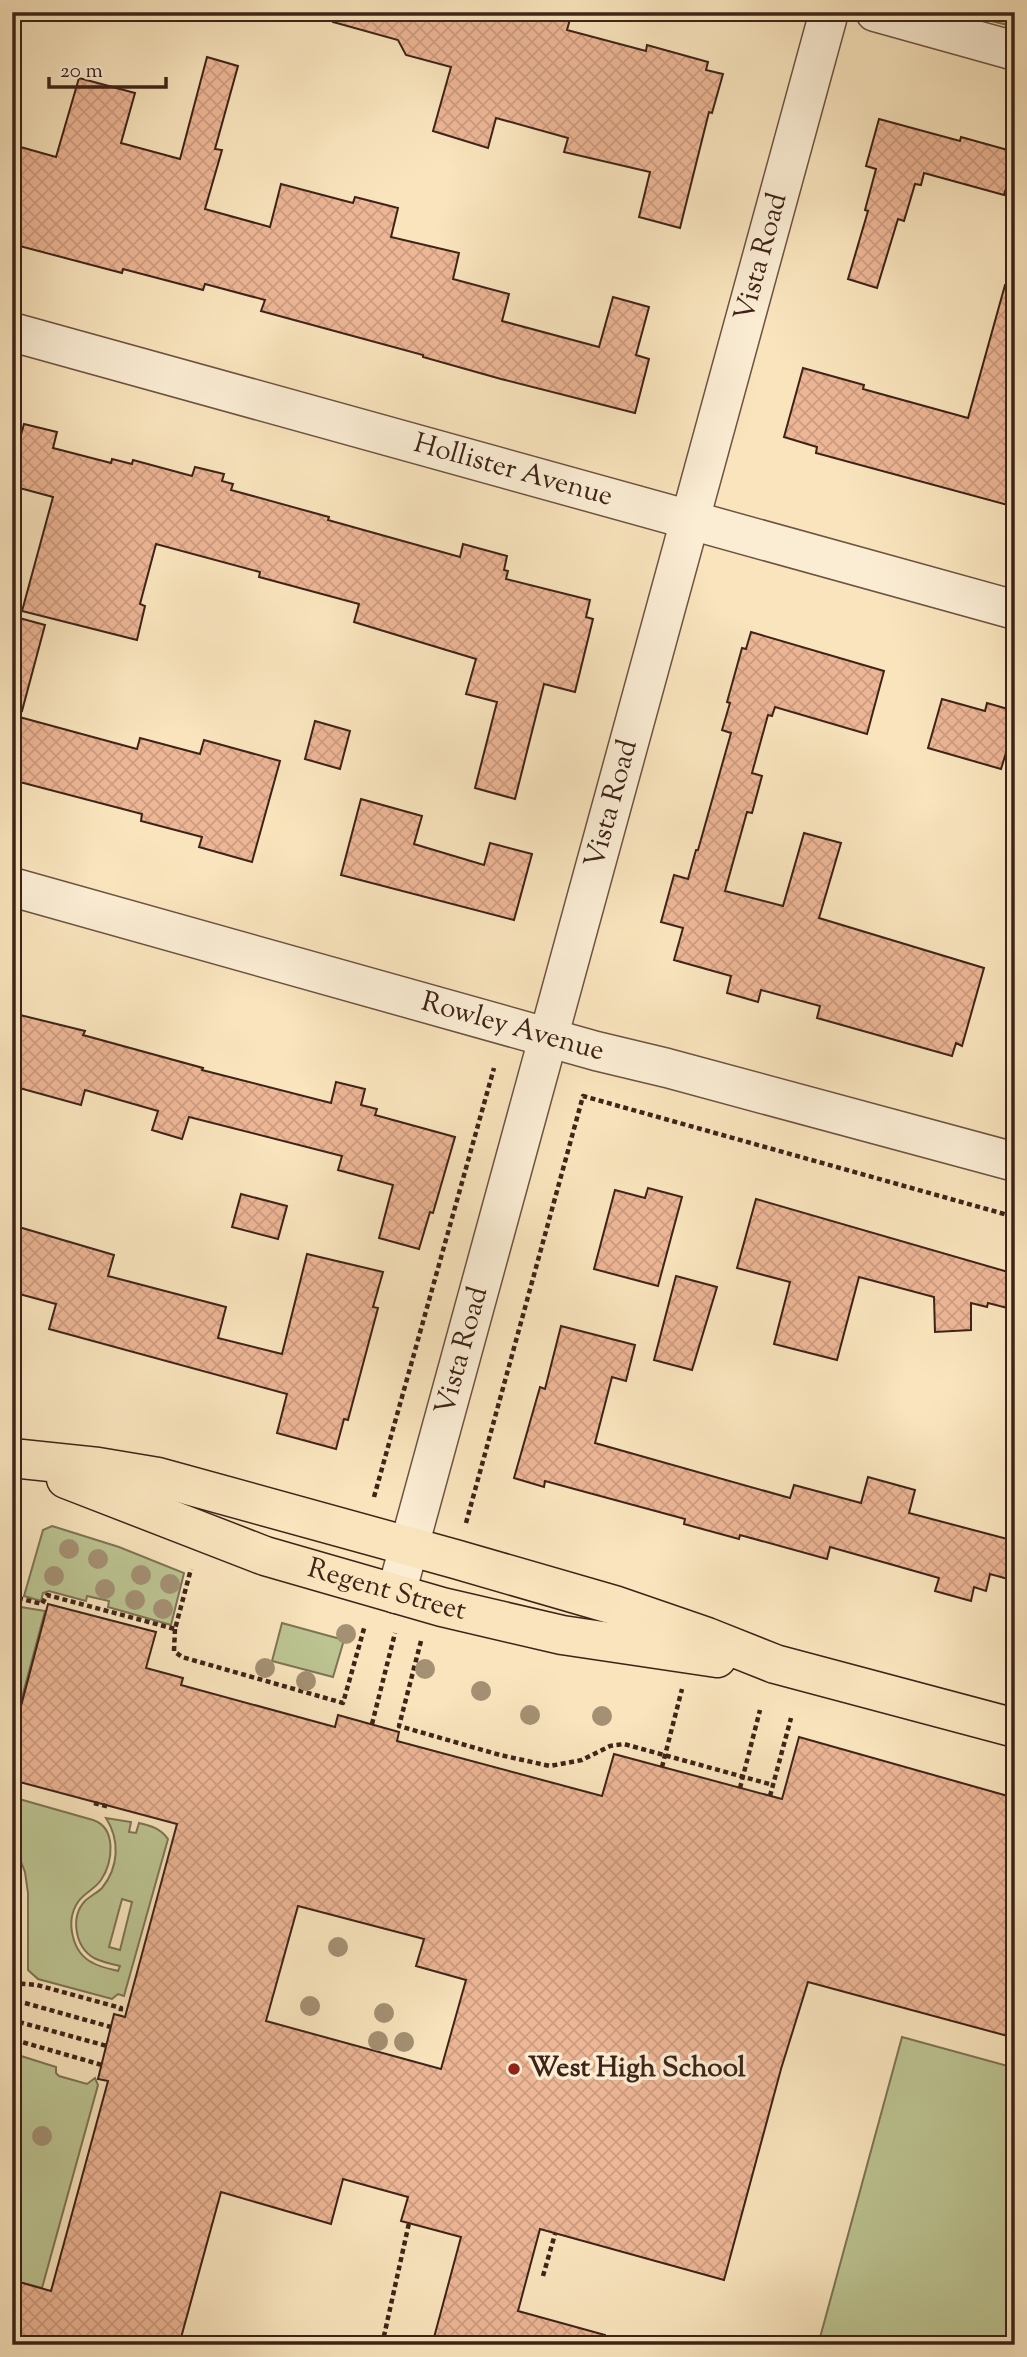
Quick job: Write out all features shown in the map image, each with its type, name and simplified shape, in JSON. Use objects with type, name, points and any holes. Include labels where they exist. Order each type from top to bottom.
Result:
[{"type":"main road","name":"Regent Street","points":[[12,1459],[98,1467],[158,1477],[614,1605],[775,1664],[1015,1728]]},
{"type":"main road","name":"Regent Street","points":[[12,1459],[265,1556],[396,1612],[496,1621],[562,1635],[705,1657],[775,1664]]},
{"type":"street","name":"Vista Road","points":[[396,1612],[409,1546],[829,12]]},
{"type":"street","points":[[875,12],[1015,51]]},
{"type":"street","name":"Hollister Avenue","points":[[12,332],[1015,610]]},
{"type":"street","name":"Rowley Avenue","points":[[12,887],[548,1038],[1015,1163]]},
{"type":"path","points":[[373,1498],[494,1068]]},
{"type":"path","points":[[465,1524],[583,1096],[1015,1217]]},
{"type":"path","points":[[189,1579],[175,1629],[174,1651],[182,1657],[343,1703],[362,1635]]},
{"type":"path","points":[[18,1598],[41,1604],[47,1595],[175,1629]]},
{"type":"path","points":[[372,1724],[396,1612]]},
{"type":"path","points":[[420,1650],[399,1726],[500,1755],[550,1766],[582,1760],[610,1746],[624,1744],[773,1785]]},
{"type":"path","points":[[662,1767],[682,1689]]},
{"type":"path","points":[[740,1788],[760,1710]]},
{"type":"path","points":[[770,1796],[791,1718]]},
{"type":"path","points":[[94,1803],[110,1807]]},
{"type":"path","points":[[12,1983],[37,1985],[121,2008],[120,2015]]},
{"type":"path","points":[[25,2003],[111,2027]]},
{"type":"path","points":[[19,2022],[107,2046]]},
{"type":"path","points":[[15,2040],[102,2065]]},
{"type":"path","points":[[382,2345],[409,2223]]},
{"type":"path","points":[[542,2276],[555,2234]]},
{"type":"green space","points":[[956,12],[1015,12],[1015,27]]},
{"type":"green space","points":[[52,1526],[119,1547],[184,1573],[171,1625],[108,1607],[109,1601],[87,1596],[86,1601],[49,1591],[43,1593],[41,1601],[24,1596],[43,1530]]},
{"type":"green space","points":[[21,1607],[45,1611],[12,1735],[12,1640]]},
{"type":"green space","points":[[282,1623],[344,1640],[333,1677],[272,1661]]},
{"type":"green space","points":[[12,1797],[93,1820],[106,1830],[110,1855],[105,1873],[99,1883],[78,1902],[71,1927],[76,1944],[86,1958],[99,1966],[118,1971],[120,1966],[97,1959],[82,1947],[76,1923],[80,1908],[102,1888],[112,1871],[116,1853],[114,1835],[106,1818],[131,1822],[129,1832],[136,1833],[139,1823],[151,1826],[168,1839],[124,1996],[118,1994],[112,1999],[38,1979],[28,1970],[28,1893],[25,1872],[12,1839]],"holes":[[[122,1899],[132,1902],[120,1950],[109,1947]]]},
{"type":"green space","points":[[902,2037],[1015,2068],[1015,2345],[818,2345]]},
{"type":"green space","points":[[21,2056],[56,2067],[59,2076],[87,2084],[95,2078],[98,2085],[42,2288],[12,2280],[13,2081]]},
{"type":"building","points":[[334,12],[572,12],[567,30],[646,51],[647,45],[708,62],[706,70],[723,74],[712,113],[709,112],[680,228],[639,217],[650,172],[564,152],[568,138],[496,118],[488,148],[433,131],[451,67],[406,55],[398,40],[333,22]]},
{"type":"building","points":[[207,57],[238,66],[215,149],[222,150],[205,209],[270,227],[281,184],[353,203],[355,197],[398,208],[391,237],[459,253],[453,279],[509,294],[502,321],[599,347],[613,297],[649,307],[636,355],[649,359],[635,413],[501,379],[261,311],[265,300],[205,284],[203,290],[123,269],[122,273],[12,244],[12,162],[17,146],[56,157],[79,78],[135,93],[121,143],[180,159]]},
{"type":"building","points":[[879,119],[960,141],[961,137],[1015,152],[1015,158],[1004,195],[924,173],[921,185],[915,184],[904,221],[898,219],[877,288],[848,279],[868,211],[865,210],[876,169],[866,166]]},
{"type":"building","points":[[1005,285],[1015,286],[1015,507],[816,453],[817,447],[784,437],[803,368],[864,385],[863,389],[968,418]]},
{"type":"building","points":[[24,424],[57,432],[53,448],[111,463],[112,459],[132,464],[133,460],[192,476],[195,467],[224,474],[222,481],[233,484],[231,490],[329,517],[328,520],[460,557],[463,544],[507,556],[504,570],[508,571],[506,579],[590,600],[586,617],[593,619],[575,692],[544,684],[515,799],[475,788],[497,702],[466,694],[476,659],[354,622],[359,604],[259,577],[260,572],[156,544],[140,604],[145,606],[137,640],[22,611],[53,497],[12,486],[12,467]]},
{"type":"building","points":[[12,616],[45,625],[22,711],[12,709]]},
{"type":"building","points":[[751,632],[884,671],[867,734],[775,707],[772,716],[768,715],[752,773],[762,776],[752,813],[747,812],[725,891],[783,906],[804,833],[841,843],[819,918],[984,968],[962,1046],[956,1043],[952,1056],[817,1018],[820,1006],[761,990],[758,1002],[727,993],[731,976],[674,960],[683,928],[661,922],[674,875],[688,879],[698,850],[731,733],[722,730],[730,703],[727,702],[742,648],[746,649]]},
{"type":"building","points":[[942,699],[985,711],[987,703],[1015,711],[1015,724],[1001,769],[928,748]]},
{"type":"building","points":[[12,715],[137,749],[140,738],[200,754],[204,740],[280,761],[252,862],[199,847],[202,837],[141,821],[142,814],[12,780]]},
{"type":"building","points":[[315,721],[350,731],[340,769],[305,759]]},
{"type":"building","points":[[361,799],[422,816],[414,844],[484,865],[490,843],[532,854],[514,920],[341,875]]},
{"type":"building","points":[[12,1013],[85,1031],[83,1035],[203,1068],[202,1070],[331,1103],[336,1082],[365,1089],[361,1105],[377,1109],[375,1115],[455,1137],[433,1213],[430,1212],[419,1249],[379,1238],[393,1185],[338,1170],[342,1156],[189,1117],[182,1139],[152,1130],[158,1111],[85,1090],[81,1105],[12,1086]]},
{"type":"building","points":[[648,1188],[682,1197],[658,1286],[594,1269],[615,1190],[645,1198]]},
{"type":"building","points":[[241,1194],[287,1206],[278,1239],[232,1227]]},
{"type":"building","points":[[756,1199],[1015,1274],[1015,1310],[988,1303],[987,1307],[971,1303],[971,1330],[935,1332],[934,1297],[859,1277],[837,1360],[774,1344],[790,1282],[737,1268]]},
{"type":"building","points":[[12,1225],[114,1255],[108,1276],[226,1307],[218,1338],[282,1354],[307,1254],[383,1272],[373,1307],[378,1308],[348,1420],[344,1419],[336,1449],[277,1433],[287,1394],[49,1329],[56,1304],[12,1292]]},
{"type":"building","points":[[676,1276],[717,1287],[692,1370],[654,1360]]},
{"type":"building","points":[[561,1326],[635,1345],[626,1381],[612,1377],[595,1443],[790,1498],[794,1485],[861,1503],[868,1477],[915,1490],[909,1513],[1015,1541],[1015,1581],[990,1574],[986,1591],[974,1587],[971,1601],[935,1591],[939,1578],[830,1547],[827,1559],[740,1535],[739,1539],[684,1524],[685,1519],[545,1481],[544,1487],[514,1478],[540,1387],[545,1389]]},
{"type":"building","name":"West High School","points":[[48,1604],[156,1632],[146,1668],[183,1678],[181,1685],[335,1727],[338,1715],[399,1732],[397,1741],[602,1796],[614,1754],[782,1799],[799,1737],[1015,1798],[1015,2038],[808,1982],[781,2069],[724,2280],[540,2229],[518,2311],[605,2335],[604,2345],[432,2345],[461,2237],[401,2221],[408,2197],[343,2179],[331,2224],[221,2192],[179,2345],[12,2345],[12,2280],[51,2291],[108,2081],[98,2079],[114,2014],[125,2017],[177,1824],[12,1780],[12,1740]],"holes":[[[298,1906],[424,1939],[416,1966],[466,1980],[441,2069],[266,2021]]]},
{"type":"place","name":"West High School","points":[[514,2069]]}]
